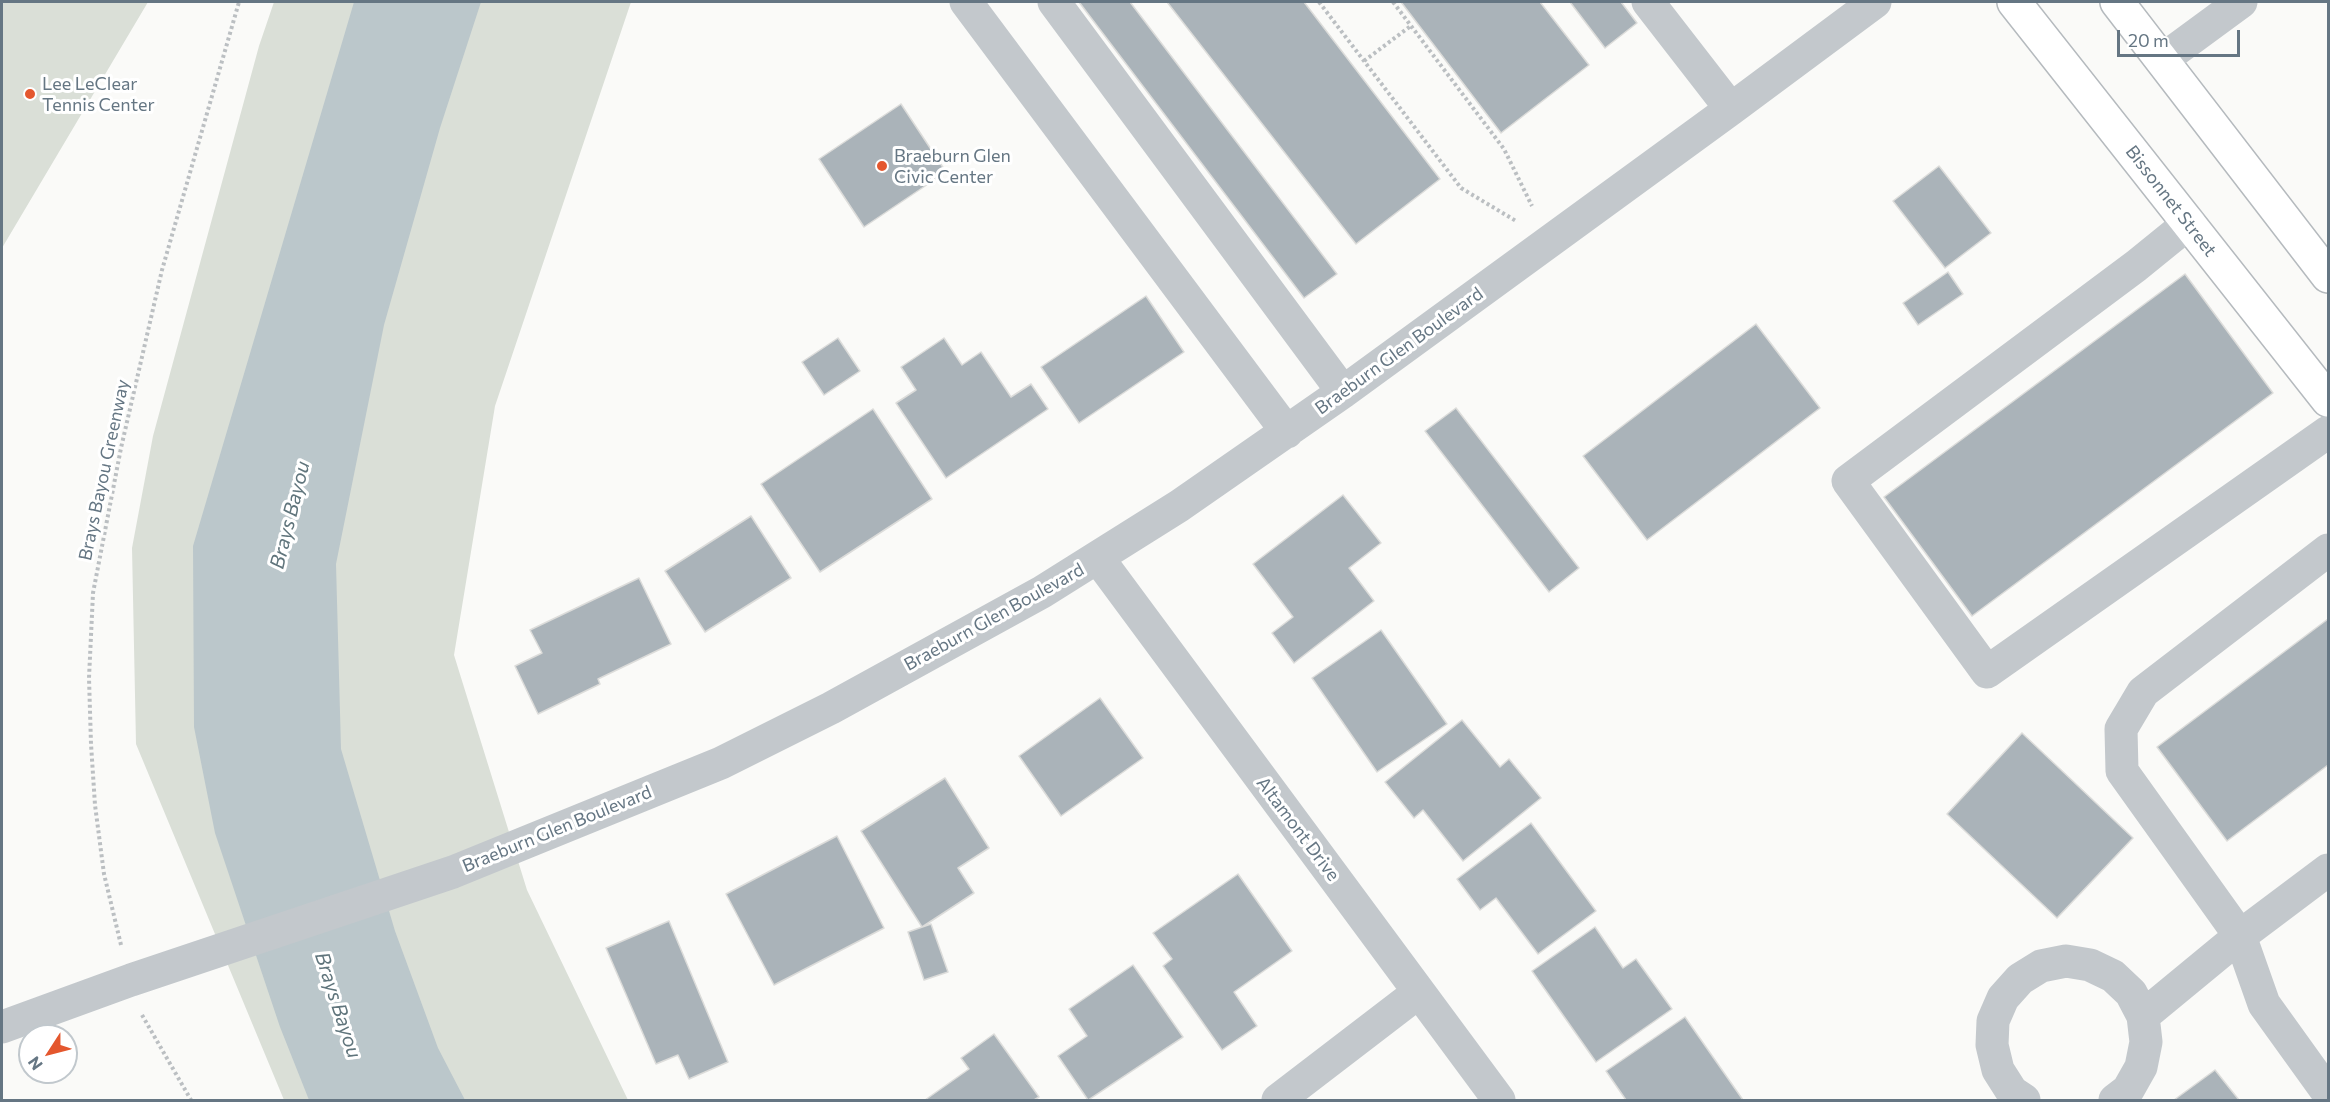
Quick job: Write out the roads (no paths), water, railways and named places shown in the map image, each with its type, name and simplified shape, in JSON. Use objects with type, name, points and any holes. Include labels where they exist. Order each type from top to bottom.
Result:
[{"type":"main road","name":"Bissonnet Street","points":[[2014,2],[2189,223],[2323,382]]},
{"type":"main road","points":[[2117,2],[2328,276]]},
{"type":"street","points":[[966,2],[1287,432]]},
{"type":"street","points":[[1054,2],[1343,392]]},
{"type":"street","points":[[1648,2],[1731,109]]},
{"type":"street","name":"Braeburn Glen Boulevard","points":[[2,1027],[157,971],[453,872],[721,763],[831,708],[1042,592],[1098,558],[1287,432],[1550,242],[1875,2]]},
{"type":"street","points":[[2162,60],[2241,2]]},
{"type":"street","points":[[2189,223],[2136,266],[1848,481],[1987,672],[2328,432]]},
{"type":"street","points":[[2328,550],[2143,692],[2121,729],[2122,771],[2240,936],[2264,1004],[2328,1093]]},
{"type":"street","name":"Altamont Drive","points":[[1098,558],[1499,1101]]},
{"type":"street","points":[[2143,1016],[2240,936],[2328,870]]},
{"type":"street","points":[[2024,1101],[2012,1092],[1998,1070],[1992,1046],[1993,1021],[2003,998],[2020,979],[2041,966],[2066,962],[2091,965],[2113,976],[2131,993],[2143,1016],[2146,1042],[2141,1067],[2128,1090],[2115,1101]]},
{"type":"street","points":[[1278,1101],[1419,992]]},
{"type":"water","name":"Brays Bayou","points":[[354,2],[481,2],[440,128],[384,325],[336,564],[341,749],[395,931],[438,1048],[465,1100],[309,1100],[280,1027],[215,833],[194,727],[193,546]]},
{"type":"place","name":"Lee LeClear Tennis Center","points":[[30,94]]},
{"type":"place","name":"Braeburn Glen Civic Center","points":[[882,166]]}]
